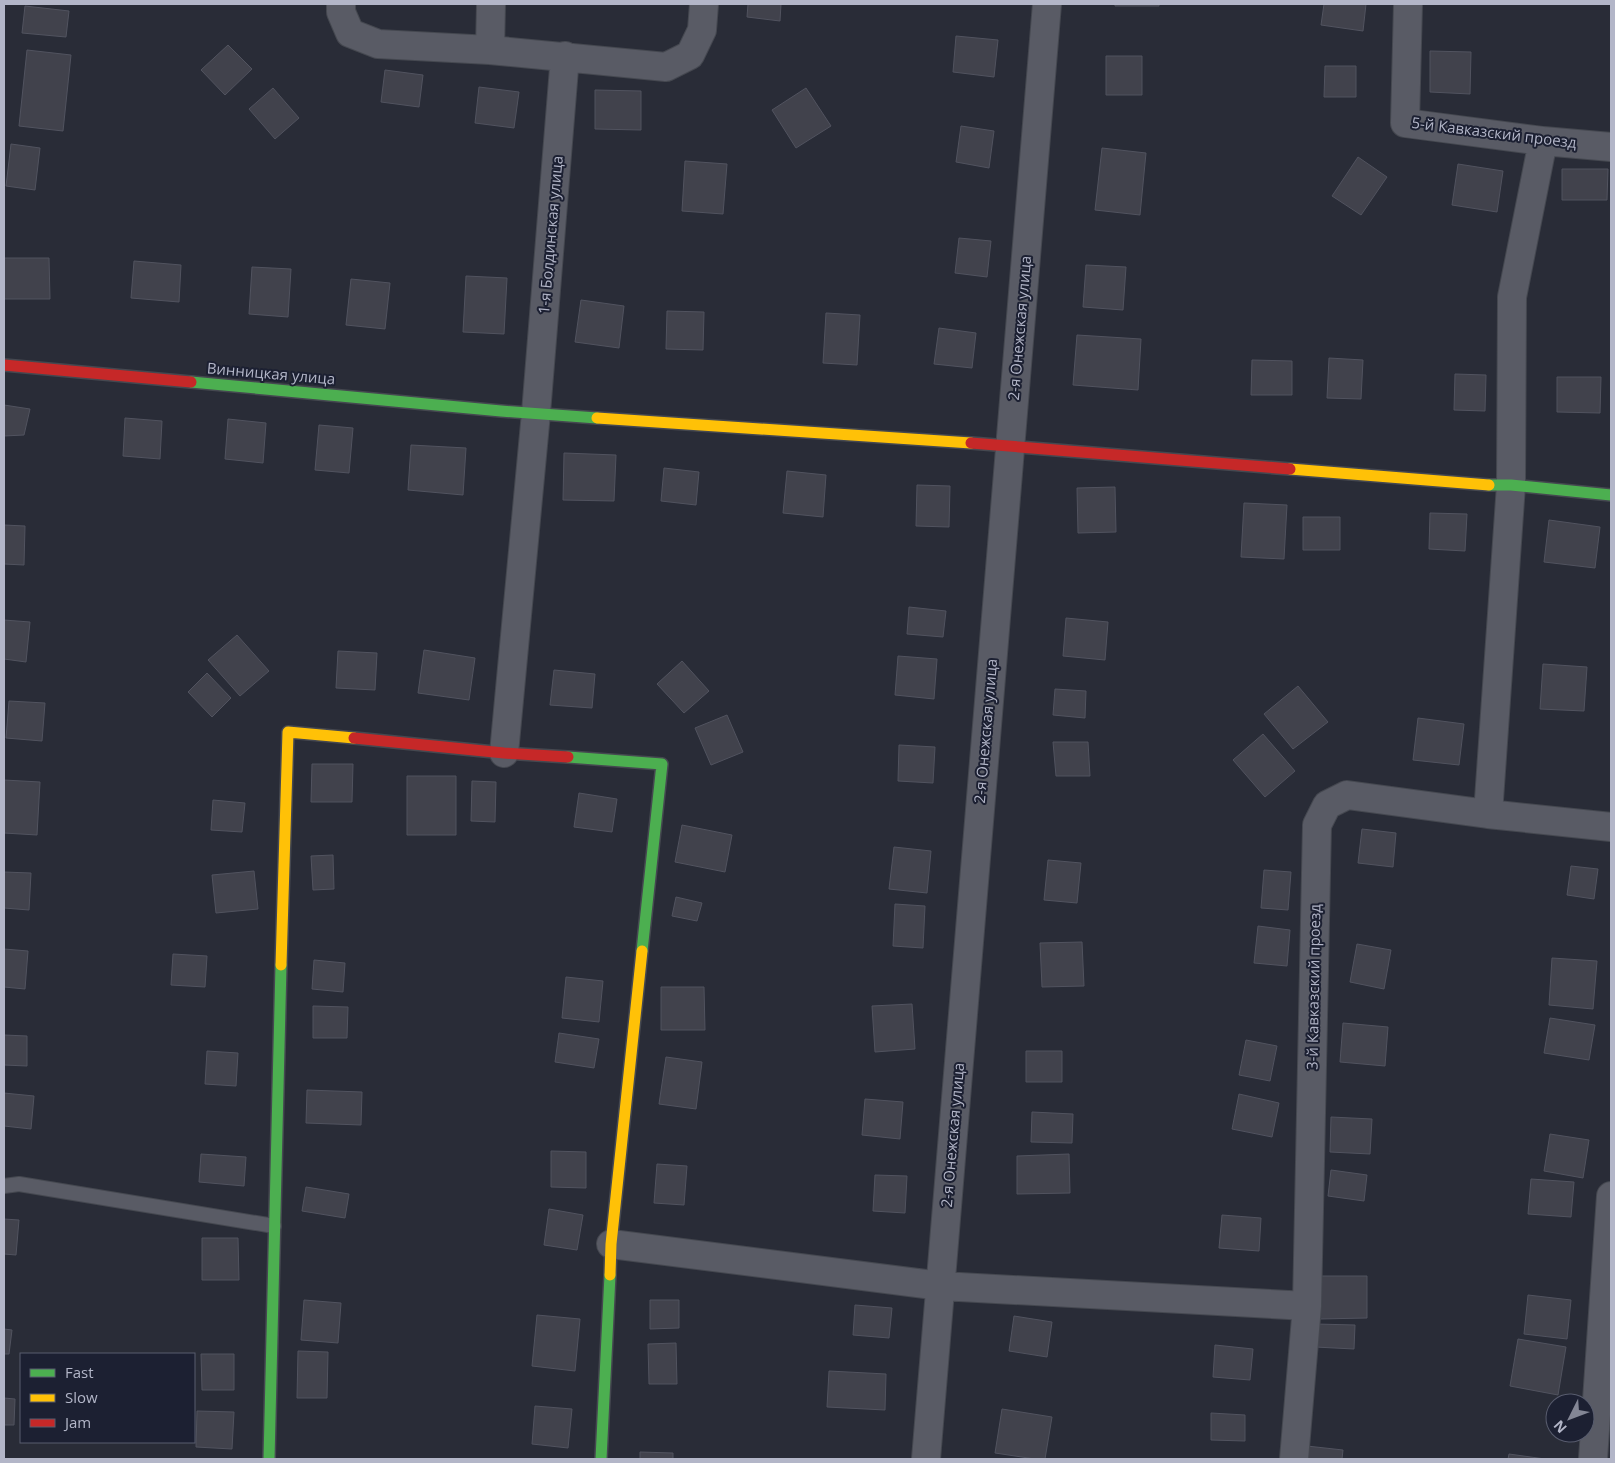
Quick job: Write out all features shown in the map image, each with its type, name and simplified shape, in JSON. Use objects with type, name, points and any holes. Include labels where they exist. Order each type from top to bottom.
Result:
[{"type":"street","points":[[341,4],[341,12],[350,33],[378,44],[490,50],[666,67],[690,55],[702,30],[704,4]]},
{"type":"street","points":[[490,50],[491,4]]},
{"type":"street","name":"2-я Онежская улица","points":[[926,1459],[1047,4]]},
{"type":"street","name":"5-й Кавказский проезд","points":[[1408,4],[1404,123],[1543,141],[1611,147]]},
{"type":"street","name":"1-я Болдинская улица","points":[[504,753],[536,413],[565,56]]},
{"type":"street","points":[[1488,814],[1511,485],[1512,297],[1543,141]]},
{"type":"street","name":"Винницкая улица","points":[[4,365],[536,413],[1010,446],[1486,485],[1511,485],[1611,495]]},
{"type":"street","points":[[269,1459],[288,732],[504,753],[662,764],[611,1244],[601,1459]]},
{"type":"street","name":"3-й Кавказский проезд","points":[[1294,1459],[1307,1306],[1317,825],[1327,805],[1347,795],[1488,814],[1611,827]]},
{"type":"street","points":[[1593,1459],[1611,1196]]},
{"type":"street","points":[[611,1244],[941,1286],[1307,1306]]},
{"type":"lane","points":[[4,1186],[19,1184],[274,1226]]},
{"type":"building","points":[[748,4],[781,4],[780,21],[747,17]]},
{"type":"building","points":[[1115,4],[1159,4],[1159,6],[1115,6]]},
{"type":"building","points":[[1324,4],[1366,4],[1363,31],[1321,25]]},
{"type":"building","points":[[25,6],[69,11],[66,37],[22,33]]},
{"type":"building","points":[[956,36],[998,40],[994,77],[953,72]]},
{"type":"building","points":[[228,45],[252,69],[225,95],[201,70]]},
{"type":"building","points":[[27,50],[71,55],[63,131],[19,126]]},
{"type":"building","points":[[1430,51],[1471,52],[1470,94],[1430,92]]},
{"type":"building","points":[[1106,56],[1142,56],[1142,95],[1106,95]]},
{"type":"building","points":[[1325,66],[1356,66],[1356,97],[1324,97]]},
{"type":"building","points":[[385,70],[423,75],[419,107],[381,102]]},
{"type":"building","points":[[479,87],[519,92],[514,128],[475,123]]},
{"type":"building","points":[[273,88],[299,118],[275,139],[249,109]]},
{"type":"building","points":[[806,88],[831,126],[796,148],[772,110]]},
{"type":"building","points":[[595,90],[641,91],[641,130],[595,129]]},
{"type":"building","points":[[961,126],[994,131],[989,168],[956,162]]},
{"type":"building","points":[[11,144],[40,148],[35,190],[6,186]]},
{"type":"building","points":[[1102,148],[1146,153],[1140,215],[1095,210]]},
{"type":"building","points":[[1358,157],[1387,177],[1361,215],[1332,196]]},
{"type":"building","points":[[685,161],[727,164],[723,214],[682,211]]},
{"type":"building","points":[[1458,164],[1503,171],[1497,212],[1452,205]]},
{"type":"building","points":[[1562,169],[1608,169],[1607,200],[1562,200]]},
{"type":"building","points":[[959,238],[991,241],[987,277],[955,273]]},
{"type":"building","points":[[4,258],[49,258],[50,299],[4,299]]},
{"type":"building","points":[[134,261],[181,265],[179,302],[131,298]]},
{"type":"building","points":[[1086,265],[1126,267],[1123,310],[1083,307]]},
{"type":"building","points":[[252,267],[291,269],[288,317],[249,314]]},
{"type":"building","points":[[466,276],[507,278],[504,334],[463,332]]},
{"type":"building","points":[[351,279],[390,283],[385,329],[346,325]]},
{"type":"building","points":[[581,300],[624,306],[619,348],[575,342]]},
{"type":"building","points":[[667,311],[704,312],[703,350],[666,349]]},
{"type":"building","points":[[826,313],[860,315],[857,365],[823,363]]},
{"type":"building","points":[[939,328],[976,333],[972,368],[934,364]]},
{"type":"building","points":[[1077,335],[1141,339],[1138,390],[1073,385]]},
{"type":"building","points":[[1329,358],[1363,360],[1361,399],[1327,398]]},
{"type":"building","points":[[1252,360],[1292,361],[1292,395],[1251,395]]},
{"type":"building","points":[[1455,374],[1486,375],[1485,411],[1454,410]]},
{"type":"building","points":[[1557,377],[1601,377],[1600,413],[1557,412]]},
{"type":"building","points":[[4,405],[30,409],[24,435],[4,436]]},
{"type":"building","points":[[125,418],[162,421],[160,459],[123,456]]},
{"type":"building","points":[[228,419],[266,423],[263,463],[225,459]]},
{"type":"building","points":[[319,425],[353,428],[349,473],[315,470]]},
{"type":"building","points":[[411,445],[466,448],[463,495],[408,490]]},
{"type":"building","points":[[564,453],[616,455],[614,501],[563,500]]},
{"type":"building","points":[[664,468],[699,472],[696,505],[661,501]]},
{"type":"building","points":[[787,471],[826,475],[823,517],[783,513]]},
{"type":"building","points":[[917,485],[950,486],[949,527],[916,526]]},
{"type":"building","points":[[1115,487],[1116,532],[1078,533],[1077,488]]},
{"type":"building","points":[[1244,503],[1287,505],[1284,559],[1241,557]]},
{"type":"building","points":[[1430,513],[1467,514],[1465,551],[1429,549]]},
{"type":"building","points":[[1303,517],[1340,517],[1340,550],[1303,550]]},
{"type":"building","points":[[1549,520],[1600,527],[1595,568],[1544,562]]},
{"type":"building","points":[[4,525],[25,526],[24,565],[4,564]]},
{"type":"building","points":[[909,607],[946,611],[943,637],[907,634]]},
{"type":"building","points":[[1066,618],[1108,622],[1105,660],[1063,656]]},
{"type":"building","points":[[4,620],[30,622],[26,662],[4,659]]},
{"type":"building","points":[[237,635],[269,671],[240,696],[208,660]]},
{"type":"building","points":[[424,650],[475,658],[469,700],[418,693]]},
{"type":"building","points":[[338,651],[377,653],[375,690],[336,688]]},
{"type":"building","points":[[898,656],[937,659],[934,699],[895,695]]},
{"type":"building","points":[[682,661],[709,691],[684,713],[657,684]]},
{"type":"building","points":[[1543,664],[1587,667],[1584,711],[1540,709]]},
{"type":"building","points":[[554,670],[595,674],[592,708],[550,705]]},
{"type":"building","points":[[207,673],[231,698],[212,717],[188,692]]},
{"type":"building","points":[[1298,686],[1328,722],[1293,749],[1264,714]]},
{"type":"building","points":[[1055,689],[1086,691],[1085,718],[1053,715]]},
{"type":"building","points":[[9,701],[45,703],[42,741],[6,738]]},
{"type":"building","points":[[727,715],[743,752],[711,765],[695,728]]},
{"type":"building","points":[[1418,718],[1464,724],[1459,765],[1413,760]]},
{"type":"building","points":[[1263,734],[1295,771],[1265,797],[1233,760]]},
{"type":"building","points":[[1053,742],[1088,742],[1090,776],[1056,776]]},
{"type":"building","points":[[899,745],[935,747],[933,783],[898,781]]},
{"type":"building","points":[[312,764],[353,764],[352,802],[311,802]]},
{"type":"building","points":[[407,776],[456,776],[456,835],[407,835]]},
{"type":"building","points":[[4,780],[40,782],[37,835],[4,833]]},
{"type":"building","points":[[472,781],[496,782],[495,822],[471,821]]},
{"type":"building","points":[[579,793],[617,799],[612,832],[574,827]]},
{"type":"building","points":[[213,800],[245,803],[242,832],[211,830]]},
{"type":"building","points":[[682,825],[732,835],[725,872],[675,862]]},
{"type":"building","points":[[1362,829],[1396,833],[1393,867],[1358,863]]},
{"type":"building","points":[[894,847],[931,851],[927,893],[889,889]]},
{"type":"building","points":[[333,855],[334,889],[313,890],[311,856]]},
{"type":"building","points":[[1048,860],[1081,863],[1077,903],[1044,900]]},
{"type":"building","points":[[1571,866],[1598,869],[1594,899],[1567,895]]},
{"type":"building","points":[[1264,870],[1291,872],[1288,910],[1261,908]]},
{"type":"building","points":[[254,871],[258,909],[216,913],[212,875]]},
{"type":"building","points":[[4,872],[31,873],[29,910],[4,908]]},
{"type":"building","points":[[676,897],[702,903],[697,921],[672,916]]},
{"type":"building","points":[[895,904],[925,906],[923,948],[893,946]]},
{"type":"building","points":[[1258,926],[1290,930],[1287,966],[1254,963]]},
{"type":"building","points":[[1082,942],[1084,986],[1042,987],[1040,943]]},
{"type":"building","points":[[1357,944],[1391,950],[1384,989],[1350,982]]},
{"type":"building","points":[[4,949],[28,951],[25,989],[4,987]]},
{"type":"building","points":[[173,954],[207,956],[205,987],[171,985]]},
{"type":"building","points":[[1552,958],[1597,961],[1593,1009],[1549,1005]]},
{"type":"building","points":[[314,960],[345,963],[343,992],[312,989]]},
{"type":"building","points":[[566,977],[603,981],[599,1022],[562,1018]]},
{"type":"building","points":[[661,987],[704,987],[705,1030],[661,1030]]},
{"type":"building","points":[[912,1004],[915,1049],[875,1052],[872,1006]]},
{"type":"building","points":[[313,1006],[348,1007],[347,1038],[313,1038]]},
{"type":"building","points":[[1550,1018],[1595,1025],[1589,1060],[1544,1053]]},
{"type":"building","points":[[1343,1023],[1388,1027],[1385,1066],[1340,1062]]},
{"type":"building","points":[[559,1033],[599,1039],[594,1068],[555,1062]]},
{"type":"building","points":[[4,1035],[27,1036],[27,1066],[4,1065]]},
{"type":"building","points":[[1246,1040],[1277,1046],[1270,1081],[1239,1075]]},
{"type":"building","points":[[207,1051],[238,1053],[236,1086],[205,1084]]},
{"type":"building","points":[[1026,1051],[1062,1051],[1062,1082],[1026,1082]]},
{"type":"building","points":[[666,1057],[702,1062],[696,1109],[659,1104]]},
{"type":"building","points":[[307,1090],[362,1092],[361,1125],[306,1123]]},
{"type":"building","points":[[4,1093],[34,1096],[31,1129],[4,1126]]},
{"type":"building","points":[[1239,1094],[1279,1103],[1272,1137],[1232,1129]]},
{"type":"building","points":[[865,1099],[903,1102],[900,1139],[862,1135]]},
{"type":"building","points":[[1032,1112],[1073,1114],[1072,1143],[1031,1142]]},
{"type":"building","points":[[1331,1117],[1372,1119],[1370,1154],[1330,1152]]},
{"type":"building","points":[[1550,1134],[1589,1140],[1583,1178],[1544,1171]]},
{"type":"building","points":[[551,1151],[586,1152],[586,1188],[551,1187]]},
{"type":"building","points":[[201,1154],[246,1157],[244,1186],[199,1182]]},
{"type":"building","points":[[1069,1154],[1070,1193],[1017,1194],[1017,1156]]},
{"type":"building","points":[[657,1164],[687,1166],[684,1205],[654,1203]]},
{"type":"building","points":[[1331,1170],[1367,1175],[1364,1201],[1328,1196]]},
{"type":"building","points":[[875,1175],[907,1176],[905,1213],[873,1211]]},
{"type":"building","points":[[1531,1179],[1574,1182],[1571,1217],[1528,1214]]},
{"type":"building","points":[[306,1187],[349,1194],[345,1218],[302,1211]]},
{"type":"building","points":[[549,1209],[583,1215],[577,1250],[544,1245]]},
{"type":"building","points":[[1222,1215],[1261,1218],[1259,1251],[1219,1248]]},
{"type":"building","points":[[4,1219],[19,1220],[16,1255],[4,1254]]},
{"type":"building","points":[[202,1238],[238,1238],[239,1280],[202,1280]]},
{"type":"building","points":[[1318,1276],[1367,1276],[1367,1318],[1319,1319]]},
{"type":"building","points":[[1528,1295],[1571,1300],[1567,1339],[1524,1334]]},
{"type":"building","points":[[304,1300],[341,1303],[338,1343],[301,1340]]},
{"type":"building","points":[[650,1300],[679,1300],[679,1328],[650,1329]]},
{"type":"building","points":[[855,1305],[892,1308],[889,1338],[853,1335]]},
{"type":"building","points":[[537,1315],[580,1319],[575,1371],[532,1366]]},
{"type":"building","points":[[1014,1316],[1052,1322],[1047,1357],[1009,1351]]},
{"type":"building","points":[[1316,1324],[1355,1325],[1354,1349],[1315,1347]]},
{"type":"building","points":[[4,1329],[12,1330],[9,1354],[4,1354]]},
{"type":"building","points":[[1518,1339],[1566,1347],[1558,1393],[1547,1393],[1510,1386]]},
{"type":"building","points":[[676,1343],[677,1384],[649,1384],[648,1344]]},
{"type":"building","points":[[1215,1345],[1253,1349],[1250,1380],[1213,1377]]},
{"type":"building","points":[[298,1351],[328,1352],[327,1398],[297,1398]]},
{"type":"building","points":[[201,1354],[234,1354],[234,1390],[202,1390]]},
{"type":"building","points":[[829,1371],[886,1374],[885,1410],[827,1407]]},
{"type":"building","points":[[4,1398],[15,1399],[14,1425],[4,1425]]},
{"type":"building","points":[[535,1406],[572,1409],[568,1448],[532,1444]]},
{"type":"building","points":[[1002,1409],[1052,1417],[1045,1459],[995,1453]]},
{"type":"building","points":[[197,1411],[234,1412],[232,1449],[196,1447]]},
{"type":"building","points":[[1211,1413],[1245,1415],[1245,1441],[1211,1440]]},
{"type":"building","points":[[1307,1446],[1343,1450],[1342,1459],[1305,1459]]},
{"type":"building","points":[[640,1452],[673,1453],[673,1459],[640,1459]]},
{"type":"building","points":[[1509,1454],[1545,1459],[1508,1459]]},
{"type":"traffic: fast","points":[[191,382],[501,411],[597,418]]},
{"type":"traffic: fast","points":[[1489,485],[1511,485],[1611,495]]},
{"type":"traffic: fast","points":[[568,757],[662,764],[642,951]]},
{"type":"traffic: fast","points":[[269,1459],[281,965]]},
{"type":"traffic: fast","points":[[601,1459],[610,1275]]},
{"type":"traffic: slow","points":[[597,418],[971,443]]},
{"type":"traffic: slow","points":[[1290,469],[1489,485]]},
{"type":"traffic: slow","points":[[281,965],[288,732],[354,738]]},
{"type":"traffic: slow","points":[[610,1275],[611,1244],[642,951]]},
{"type":"traffic: jam","points":[[4,365],[191,382]]},
{"type":"traffic: jam","points":[[971,443],[1290,469]]},
{"type":"traffic: jam","points":[[354,738],[504,753],[568,757]]}]
